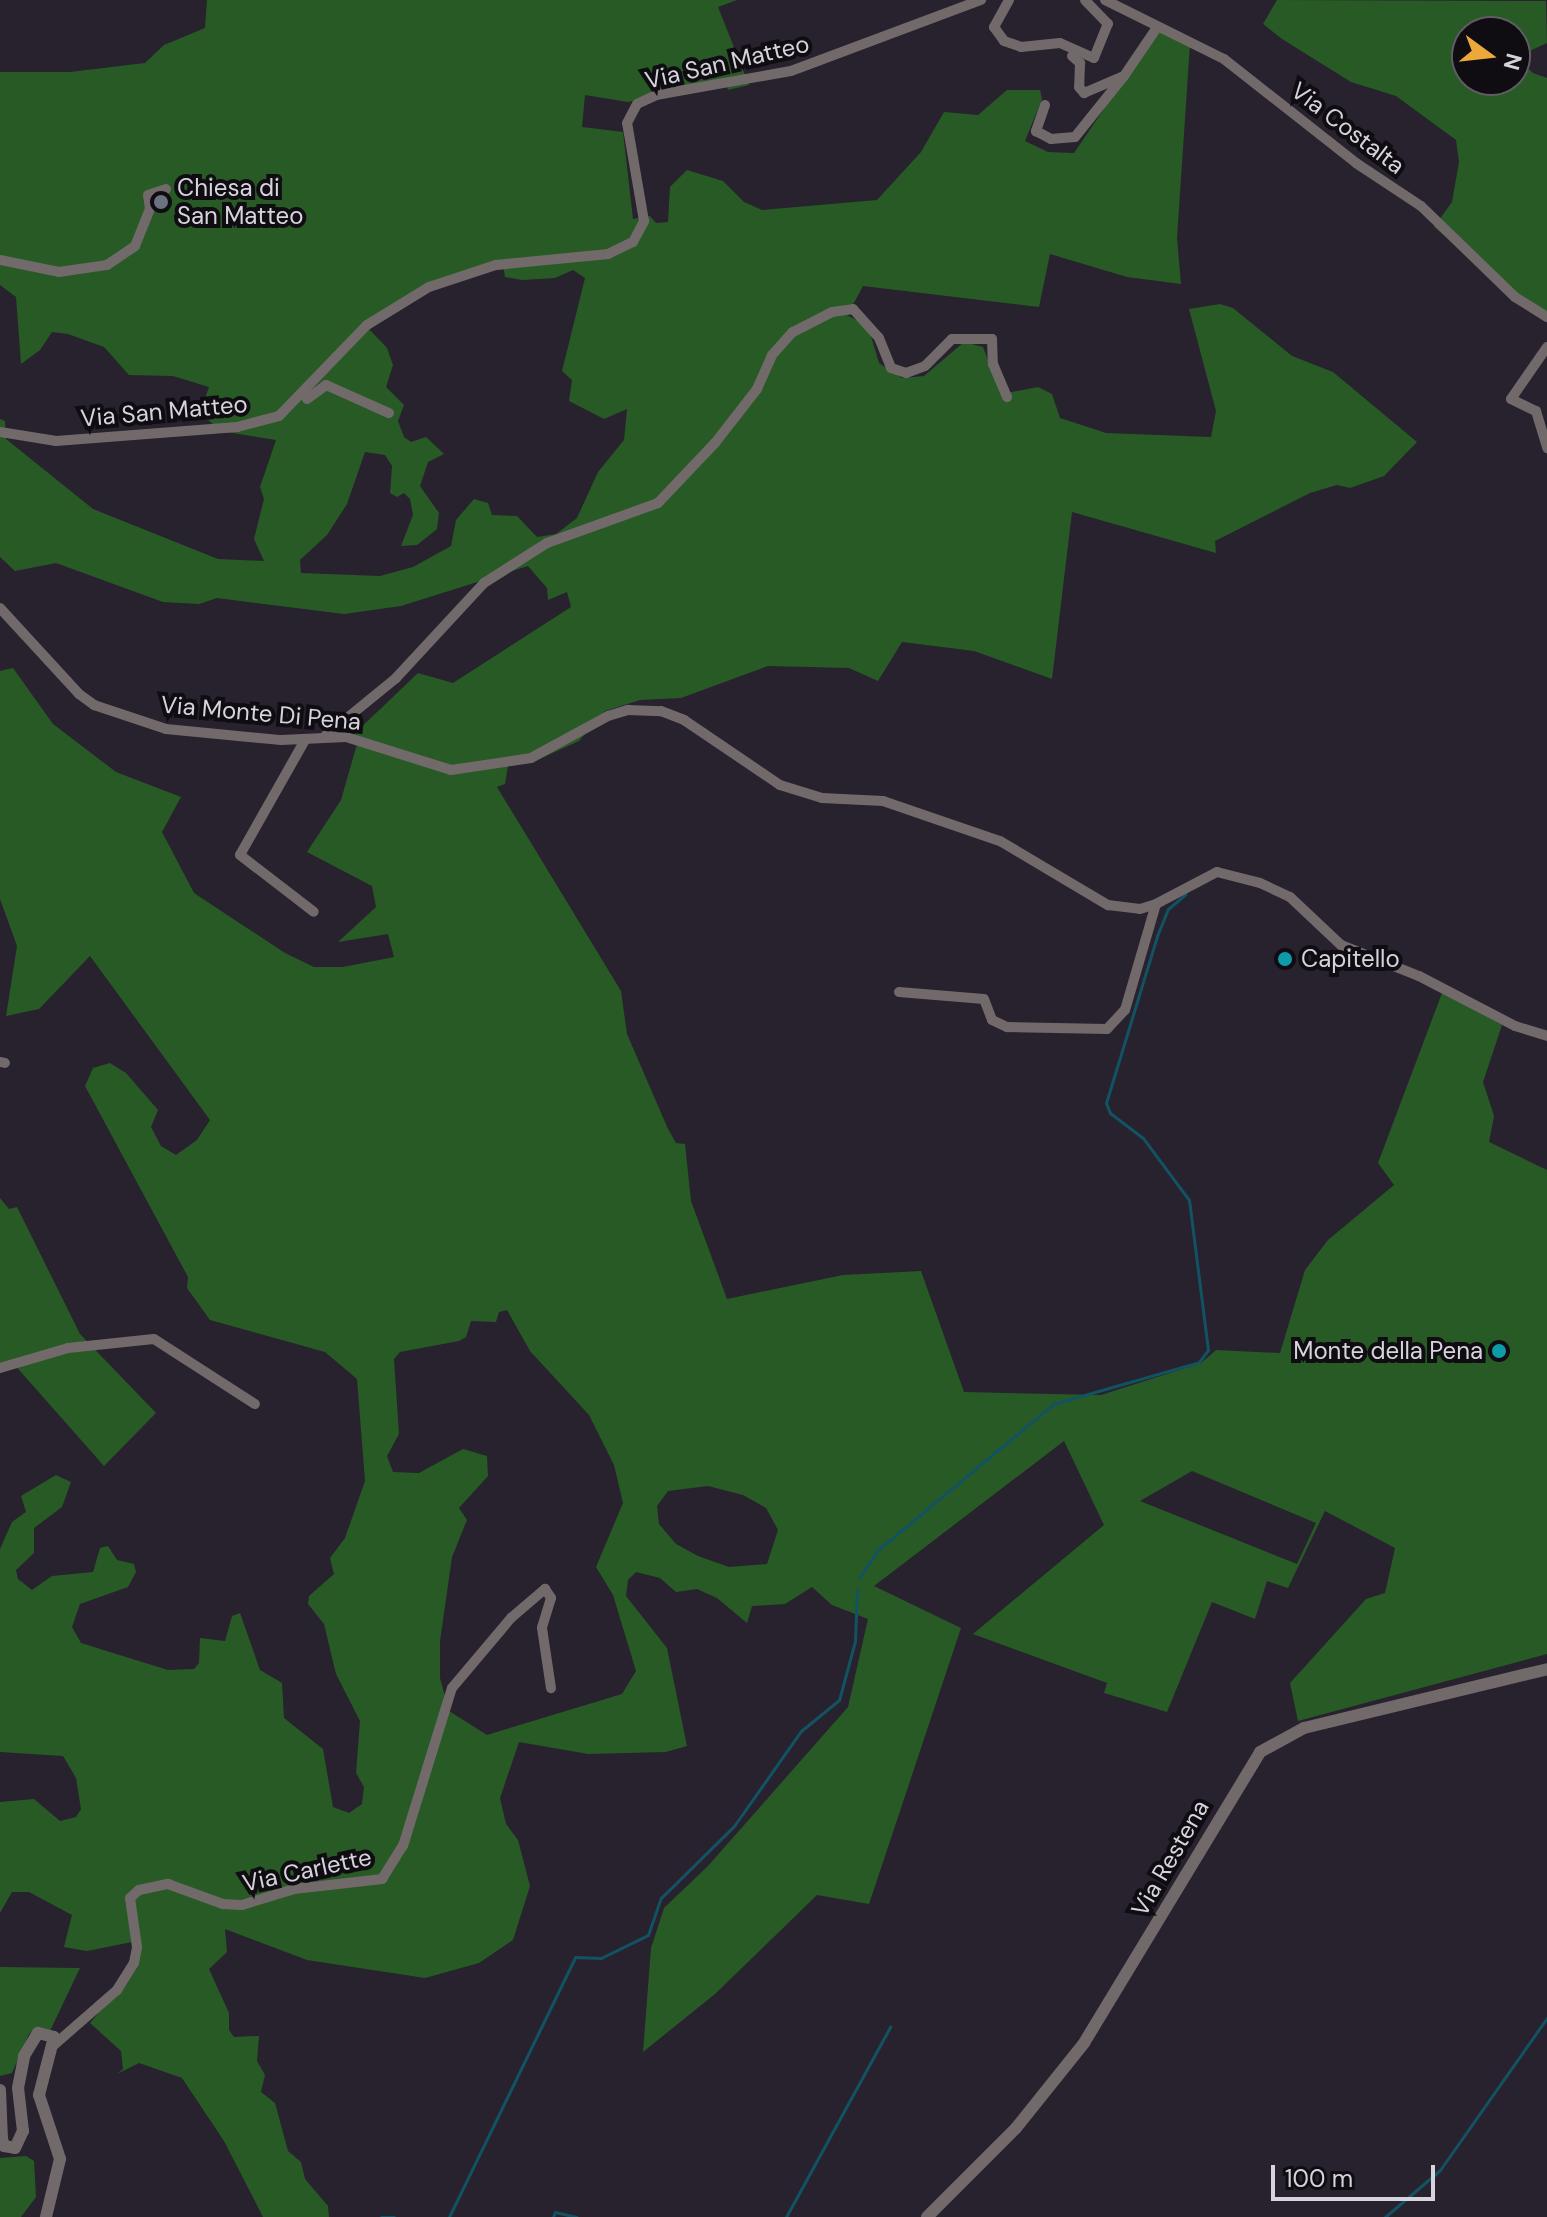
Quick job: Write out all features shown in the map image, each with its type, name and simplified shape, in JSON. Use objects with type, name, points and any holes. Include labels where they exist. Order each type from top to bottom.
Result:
[{"type":"street","name":"Via San Matteo","points":[[0,432],[56,441],[237,427],[290,409],[367,325],[429,287],[496,265],[608,254],[633,242],[644,221],[627,123],[637,104],[656,95],[791,71],[981,0]]},
{"type":"street","points":[[1009,0],[994,27],[1004,41],[1021,47],[1060,43],[1085,58],[1094,58],[1101,49],[1108,24],[1085,0]]},
{"type":"street","name":"Via Costalta","points":[[1105,0],[1156,29],[1224,59],[1356,163],[1421,206],[1515,297],[1547,317]]},
{"type":"street","points":[[1045,105],[1036,131],[1051,139],[1075,137],[1124,76],[1156,29]]},
{"type":"street","points":[[1060,43],[1080,63],[1081,92],[1124,76]]},
{"type":"street","points":[[0,260],[59,272],[107,265],[135,246],[150,209],[148,195],[166,189]]},
{"type":"street","points":[[324,737],[396,678],[484,583],[547,543],[658,503],[715,443],[757,389],[772,355],[793,332],[853,309],[879,338],[891,368],[906,373],[925,366],[952,339],[992,339],[993,364],[1007,397]]},
{"type":"street","points":[[1547,347],[1511,399],[1536,411],[1547,448]]},
{"type":"street","points":[[290,409],[326,385],[389,413]]},
{"type":"street","name":"Via Monte Di Pena","points":[[0,608],[94,705],[166,729],[305,740],[324,737],[381,745],[436,769],[451,770],[531,758],[608,716],[628,710],[661,711],[684,720],[788,788],[822,798],[883,801],[1000,841],[1108,905],[1140,909],[1156,904],[1208,874],[1246,878],[1290,897],[1341,945],[1419,976],[1515,1026],[1547,1036]]},
{"type":"street","points":[[305,740],[240,855],[314,912]]},
{"type":"street","points":[[899,992],[984,999],[992,1020],[1007,1027],[1107,1029],[1125,1010],[1156,904]]},
{"type":"street","points":[[0,1368],[68,1348],[154,1339],[255,1404]]},
{"type":"street","name":"Via Carlette","points":[[54,2045],[117,1990],[134,1963],[137,1947],[130,1898],[139,1890],[168,1884],[223,1904],[242,1905],[294,1889],[382,1879],[403,1846],[452,1688],[511,1618],[545,1589],[551,1598],[542,1628],[551,1688]]},
{"type":"street","name":"Via Restena","points":[[927,2217],[1016,2128],[1084,2043],[1260,1752],[1304,1728],[1547,1669]]},
{"type":"street","points":[[0,2090],[2,2139],[15,2148],[23,2131],[18,2088],[24,2056],[38,2033],[54,2037],[54,2045],[41,2071],[39,2095],[60,2159],[46,2217]]},
{"type":"green space","points":[[207,0],[737,0],[718,7],[749,85],[728,90],[725,80],[628,102],[585,95],[582,127],[623,132],[633,219],[650,216],[656,223],[668,222],[670,187],[687,170],[723,181],[744,202],[762,210],[877,200],[921,152],[944,112],[978,115],[1007,90],[1040,90],[1042,99],[1025,141],[1048,152],[1074,153],[1159,28],[1190,44],[1177,238],[1181,284],[1127,277],[1050,254],[1039,307],[863,286],[854,303],[841,312],[868,326],[879,363],[902,378],[924,376],[964,342],[983,347],[1001,394],[1038,387],[1052,394],[1060,418],[1106,433],[1211,437],[1216,411],[1189,309],[1220,304],[1233,308],[1292,356],[1333,372],[1417,442],[1384,476],[1350,488],[1337,485],[1310,493],[1215,541],[1216,553],[1072,512],[1052,679],[974,651],[902,642],[878,681],[849,668],[768,666],[681,698],[640,700],[605,711],[579,741],[533,762],[508,766],[505,784],[497,787],[621,991],[627,1034],[668,1129],[676,1143],[685,1144],[691,1201],[727,1299],[843,1275],[921,1271],[964,1392],[1101,1395],[1201,1363],[1216,1350],[1280,1353],[1305,1270],[1328,1240],[1394,1185],[1378,1163],[1442,993],[1502,1025],[1483,1082],[1494,1116],[1489,1142],[1547,1170],[1547,1654],[1298,1721],[1290,1683],[1366,1599],[1385,1593],[1395,1548],[1325,1511],[1288,1588],[1267,1581],[1255,1619],[1212,1602],[1167,1712],[1104,1693],[1107,1683],[973,1634],[1104,1525],[1064,1441],[874,1586],[961,1628],[869,1904],[817,1895],[715,1994],[643,2052],[651,1948],[664,1908],[708,1866],[848,1707],[868,1619],[832,1605],[812,1587],[785,1604],[752,1606],[747,1623],[717,1598],[697,1589],[676,1592],[660,1578],[636,1572],[628,1580],[626,1596],[667,1648],[687,1746],[666,1752],[588,1754],[519,1742],[500,1798],[506,1824],[518,1840],[530,1886],[513,1940],[479,1963],[425,1978],[307,1960],[225,1929],[227,1952],[209,1969],[229,2013],[229,2030],[234,2037],[259,2036],[257,2061],[265,2075],[261,2092],[275,2103],[288,2151],[301,2162],[305,2179],[328,2206],[329,2217],[263,2217],[224,2141],[182,2078],[139,2063],[117,2074],[123,2069],[121,2051],[90,2023],[135,1970],[132,1942],[87,1951],[64,1947],[72,1915],[29,1892],[12,1892],[0,1913],[0,1802],[34,1799],[60,1821],[76,1817],[81,1809],[76,1778],[63,1756],[0,1752],[0,1549],[12,1522],[26,1512],[21,1496],[56,1475],[71,1482],[62,1507],[34,1528],[34,1553],[16,1570],[18,1579],[32,1590],[52,1576],[93,1572],[100,1548],[108,1546],[117,1560],[134,1564],[136,1572],[128,1587],[80,1604],[72,1627],[81,1643],[168,1670],[194,1669],[199,1663],[200,1638],[225,1641],[232,1616],[240,1613],[260,1670],[282,1683],[284,1718],[323,1749],[333,1807],[349,1813],[362,1804],[364,1787],[356,1773],[360,1721],[336,1674],[324,1624],[308,1604],[309,1596],[334,1574],[330,1558],[345,1538],[365,1481],[357,1379],[325,1352],[210,1320],[187,1288],[188,1277],[85,1086],[93,1068],[110,1063],[126,1073],[158,1110],[151,1127],[161,1146],[176,1155],[197,1140],[210,1120],[90,956],[39,1009],[6,1016],[17,946],[0,899],[0,671],[13,668],[53,724],[116,772],[181,797],[162,832],[194,893],[285,953],[314,967],[343,967],[394,957],[388,934],[338,942],[376,907],[372,886],[307,852],[341,800],[357,744],[353,735],[418,673],[453,683],[571,607],[567,592],[548,600],[547,588],[528,566],[401,606],[344,614],[217,598],[199,604],[163,602],[56,563],[15,571],[0,557],[0,419],[5,421],[6,439],[93,509],[218,559],[264,561],[254,539],[264,499],[260,487],[276,440],[220,431],[200,412],[209,387],[173,376],[129,375],[104,347],[68,334],[52,332],[40,350],[21,364],[16,297],[0,285],[0,72],[70,72],[145,63],[164,45],[205,28]],"holes":[[[503,265],[505,277],[522,280],[555,278],[573,270],[585,278],[562,371],[572,380],[569,401],[604,419],[627,409],[624,440],[598,472],[577,518],[556,534],[537,537],[517,516],[492,515],[488,503],[474,499],[456,520],[451,546],[413,567],[380,576],[301,573],[300,560],[327,535],[347,504],[365,452],[385,455],[392,466],[390,493],[397,497],[404,493],[410,499],[413,515],[401,546],[417,545],[437,529],[439,513],[420,486],[428,462],[444,454],[426,437],[411,442],[404,437],[398,421],[404,405],[386,387],[393,365],[387,348],[369,329],[453,277]],[[507,1310],[530,1351],[589,1415],[614,1465],[623,1503],[596,1567],[613,1595],[636,1671],[622,1694],[487,1735],[449,1711],[440,1678],[440,1641],[452,1557],[467,1520],[459,1508],[488,1476],[487,1456],[463,1449],[419,1473],[393,1472],[387,1456],[399,1434],[394,1359],[400,1352],[459,1341],[466,1337],[471,1321],[496,1322],[499,1312]],[[1192,1471],[1316,1523],[1297,1564],[1140,1501]],[[708,1486],[743,1495],[766,1508],[778,1530],[767,1564],[729,1567],[676,1544],[659,1524],[657,1506],[668,1491]]]},
{"type":"green space","points":[[1277,0],[1546,1],[1547,43],[1531,50],[1531,16],[1451,16],[1451,96],[1531,96],[1531,71],[1547,78],[1547,320],[1434,227],[1452,202],[1459,162],[1456,140],[1396,96],[1351,82],[1263,24]]},
{"type":"green space","points":[[0,1198],[9,1209],[17,1207],[80,1334],[156,1413],[104,1466],[13,1363],[0,1368]]},
{"type":"green space","points":[[0,1967],[80,1968],[49,2033],[37,2028],[29,2034],[12,2073],[0,2076]]},
{"type":"green space","points":[[26,2156],[34,2161],[36,2197],[21,2217],[0,2217],[0,2158]]},
{"type":"waterway","points":[[859,1578],[878,1550],[1053,1404],[1199,1362],[1208,1350],[1189,1200],[1143,1138],[1110,1113],[1106,1103],[1157,936],[1168,909],[1186,894]]},
{"type":"waterway","points":[[449,2217],[575,1957],[601,1958],[648,1935],[661,1898],[734,1826],[801,1731],[839,1700],[855,1641],[857,1590]]},
{"type":"waterway","points":[[1385,2217],[1440,2170],[1547,2018]]},
{"type":"waterway","points":[[786,2217],[890,2027]]},
{"type":"waterway","points":[[553,2217],[555,2212],[576,2217]]},
{"type":"waterway","points":[[381,2217],[394,2217]]},
{"type":"place","name":"Chiesa di San Matteo","points":[[161,202]]},
{"type":"place","name":"Capitello","points":[[1285,959]]},
{"type":"place","name":"Monte della Pena","points":[[1499,1351]]}]
